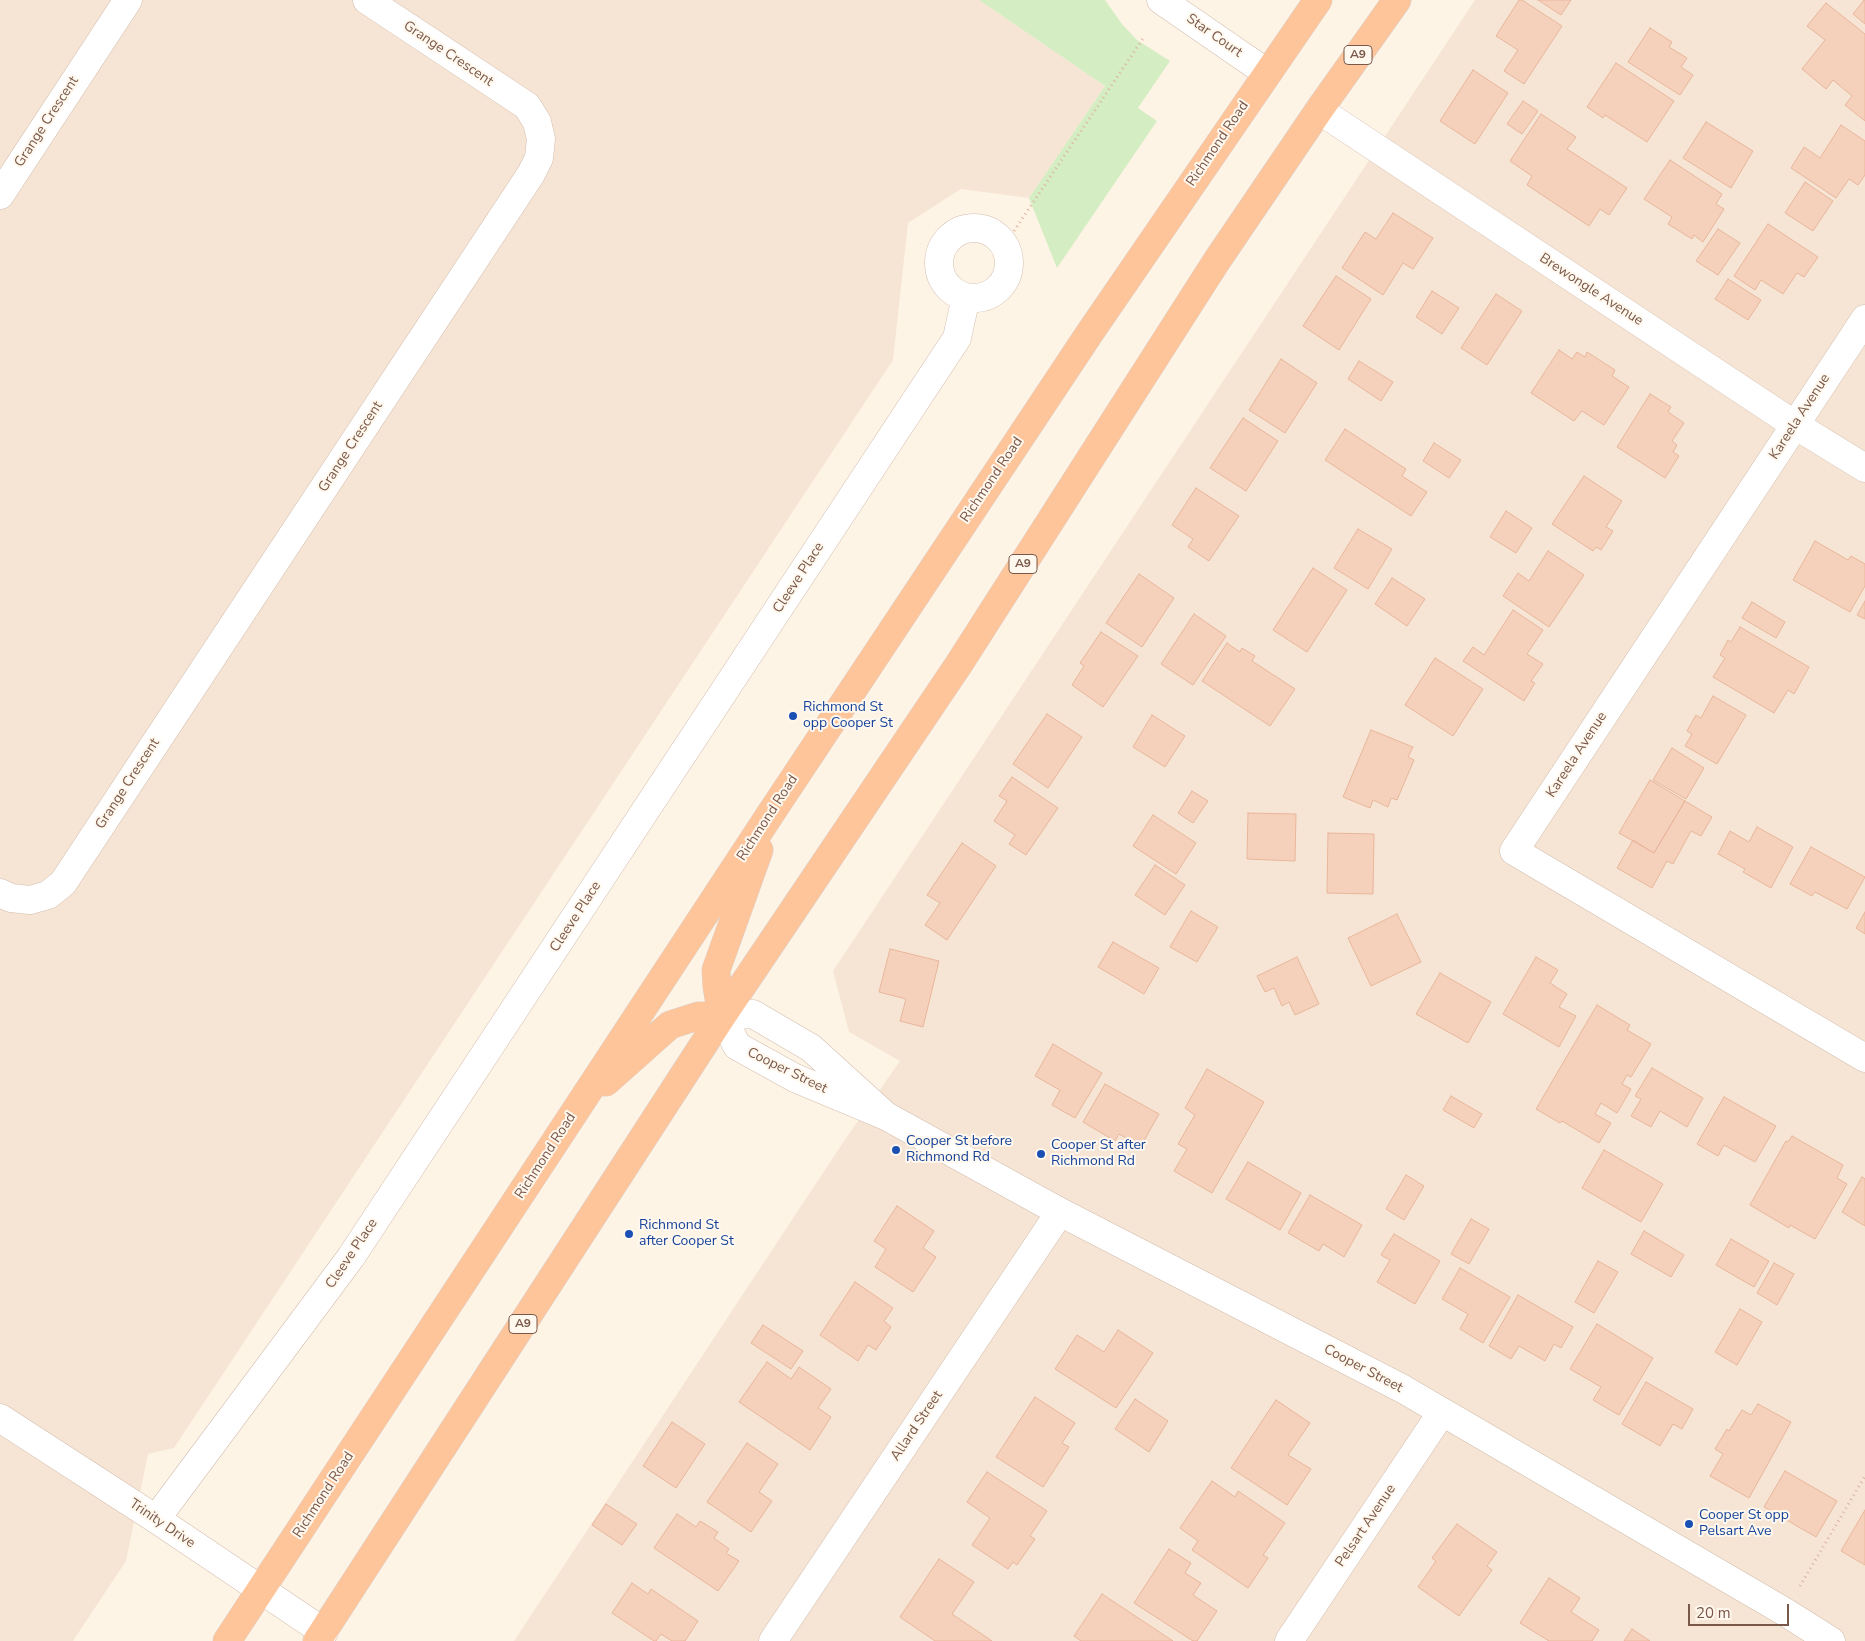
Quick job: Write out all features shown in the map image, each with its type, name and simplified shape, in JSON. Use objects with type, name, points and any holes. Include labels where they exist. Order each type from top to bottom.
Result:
[{"type":"highway","name":"Richmond Road","points":[[228,1641],[775,807],[1089,334],[1266,73],[1318,0]]},
{"type":"highway","name":"A9","points":[[321,1636],[722,1016],[959,664],[1216,262],[1319,110],[1397,0]]},
{"type":"highway","points":[[579,1106],[670,1025],[698,1016],[722,1016],[716,970],[775,807]]},
{"type":"street","name":"Grange Crescent","points":[[0,195],[128,0]]},
{"type":"street","name":"Grange Crescent","points":[[0,893],[11,898],[30,900],[48,894],[63,883],[531,174],[539,158],[541,139],[537,122],[527,106],[367,0]]},
{"type":"street","name":"Star Court","points":[[1161,0],[1266,73]]},
{"type":"street","name":"Brewongle Avenue","points":[[1319,110],[1795,425],[1865,468]]},
{"type":"street","name":"Cleeve Place","points":[[156,1519],[336,1278],[362,1240],[957,338],[966,297]]},
{"type":"street","name":"Kareela Avenue","points":[[1865,319],[1514,851],[1865,1058]]},
{"type":"street","name":"Cooper Street","points":[[886,1116],[811,1048],[754,1014],[722,1016],[737,1046],[795,1078],[886,1116],[1060,1212],[1394,1385],[1785,1612],[1831,1641]]},
{"type":"street","name":"Allard Street","points":[[773,1641],[1060,1212]]},
{"type":"street","name":"Pelsart Avenue","points":[[1289,1641],[1442,1412]]},
{"type":"street","name":"Trinity Drive","points":[[0,1418],[156,1519],[261,1590],[321,1636]]},
{"type":"path","points":[[1014,231],[1144,37]]},
{"type":"path","points":[[1785,1612],[1865,1476]]},
{"type":"shaded area","points":[[0,0],[979,0],[1105,86],[1029,198],[961,189],[908,223],[893,360],[174,1448],[148,1454],[126,1561],[73,1641],[0,1641]]},
{"type":"shaded area","points":[[1475,0],[1865,0],[1865,1641],[514,1641],[846,1138],[900,1061],[849,1032],[833,971]]},
{"type":"green space","points":[[979,0],[1105,0],[1122,24],[1137,40],[1170,61],[1138,108],[1157,121],[1057,268],[1029,198],[1105,86]]},
{"type":"building","points":[[1519,0],[1522,0],[1562,26],[1524,84],[1504,71],[1518,50],[1496,36]]},
{"type":"building","points":[[1538,0],[1571,0],[1561,15]]},
{"type":"building","points":[[1865,0],[1865,24],[1853,14]]},
{"type":"building","points":[[1826,3],[1865,34],[1865,121],[1845,105],[1852,96],[1833,80],[1826,89],[1802,69],[1825,40],[1807,26]]},
{"type":"building","points":[[1650,28],[1672,42],[1669,47],[1687,58],[1681,67],[1693,75],[1680,95],[1628,62]]},
{"type":"building","points":[[1616,63],[1674,101],[1647,142],[1605,115],[1603,118],[1587,107]]},
{"type":"building","points":[[1473,70],[1508,93],[1475,144],[1440,121]]},
{"type":"building","points":[[1523,101],[1538,111],[1522,134],[1507,124]]},
{"type":"building","points":[[1541,114],[1576,137],[1567,149],[1627,188],[1609,215],[1600,209],[1589,226],[1527,185],[1532,176],[1510,161]]},
{"type":"building","points":[[1706,122],[1753,151],[1731,188],[1683,158]]},
{"type":"building","points":[[1841,125],[1865,141],[1865,175],[1858,185],[1849,179],[1836,198],[1791,168],[1804,147],[1820,158]]},
{"type":"building","points":[[1670,160],[1722,194],[1716,204],[1724,209],[1703,242],[1694,235],[1692,239],[1668,224],[1672,217],[1644,199]]},
{"type":"building","points":[[1805,182],[1833,201],[1813,231],[1785,213]]},
{"type":"building","points":[[1393,213],[1433,238],[1413,269],[1403,263],[1383,295],[1342,268],[1365,232],[1376,239]]},
{"type":"building","points":[[1768,224],[1818,257],[1804,277],[1797,273],[1783,294],[1761,280],[1755,290],[1734,276]]},
{"type":"building","points":[[1718,229],[1740,243],[1718,275],[1696,261]]},
{"type":"building","points":[[1336,276],[1371,299],[1339,350],[1303,326]]},
{"type":"building","points":[[1728,279],[1761,300],[1748,320],[1715,299]]},
{"type":"building","points":[[1432,291],[1459,308],[1442,334],[1416,317]]},
{"type":"building","points":[[1496,294],[1522,311],[1487,365],[1461,348]]},
{"type":"building","points":[[1559,350],[1572,359],[1577,352],[1585,357],[1587,352],[1615,370],[1612,376],[1629,387],[1604,425],[1582,411],[1574,421],[1531,393]]},
{"type":"building","points":[[1281,359],[1317,383],[1285,433],[1249,410]]},
{"type":"building","points":[[1359,361],[1393,382],[1381,401],[1348,379]]},
{"type":"building","points":[[1650,394],[1671,407],[1668,412],[1684,423],[1672,441],[1677,445],[1673,452],[1679,456],[1665,478],[1617,447]]},
{"type":"building","points":[[1243,418],[1278,441],[1246,491],[1210,468]]},
{"type":"building","points":[[1345,429],[1406,469],[1402,476],[1427,492],[1411,516],[1325,460]]},
{"type":"building","points":[[1434,443],[1461,460],[1449,478],[1423,461]]},
{"type":"building","points":[[1584,476],[1622,501],[1606,527],[1613,531],[1601,550],[1596,547],[1593,551],[1552,524]]},
{"type":"building","points":[[1196,488],[1239,516],[1209,561],[1188,547],[1193,539],[1172,525]]},
{"type":"building","points":[[1506,511],[1532,528],[1516,553],[1490,537]]},
{"type":"building","points":[[1358,529],[1392,549],[1368,589],[1334,568]]},
{"type":"building","points":[[1815,541],[1848,560],[1851,556],[1865,564],[1865,586],[1850,612],[1793,580]]},
{"type":"building","points":[[1548,551],[1584,575],[1549,627],[1503,596],[1518,573],[1529,581]]},
{"type":"building","points":[[1313,568],[1347,590],[1307,652],[1273,630]]},
{"type":"building","points":[[1139,574],[1174,598],[1142,647],[1106,623]]},
{"type":"building","points":[[1392,578],[1425,599],[1407,626],[1375,604]]},
{"type":"building","points":[[1865,601],[1865,619],[1857,615]]},
{"type":"building","points":[[1752,602],[1785,622],[1776,638],[1742,618]]},
{"type":"building","points":[[1513,610],[1543,630],[1527,654],[1543,664],[1531,681],[1535,683],[1524,701],[1463,661],[1473,647],[1484,655]]},
{"type":"building","points":[[1194,614],[1226,636],[1193,685],[1161,664]]},
{"type":"building","points":[[1740,627],[1809,667],[1794,694],[1788,690],[1774,713],[1713,677],[1725,658],[1720,655],[1728,640],[1731,642]]},
{"type":"building","points":[[1101,632],[1138,656],[1103,707],[1072,685],[1084,666],[1080,663]]},
{"type":"building","points":[[1227,643],[1240,652],[1242,648],[1255,656],[1252,661],[1295,689],[1270,726],[1202,681]]},
{"type":"building","points":[[1435,658],[1483,689],[1453,736],[1405,705]]},
{"type":"building","points":[[1713,696],[1746,715],[1717,764],[1685,746],[1692,734],[1687,731],[1696,715],[1701,718]]},
{"type":"building","points":[[1047,714],[1082,737],[1048,788],[1013,764]]},
{"type":"building","points":[[1152,715],[1185,736],[1165,767],[1133,747]]},
{"type":"building","points":[[1371,730],[1413,747],[1408,757],[1414,760],[1397,800],[1391,798],[1388,807],[1373,800],[1370,808],[1343,797]]},
{"type":"building","points":[[1672,748],[1704,768],[1686,799],[1653,780]]},
{"type":"building","points":[[1012,777],[1058,808],[1026,855],[1009,844],[1015,835],[994,821],[1007,801],[999,796]]},
{"type":"building","points":[[1650,780],[1685,801],[1654,853],[1619,833]]},
{"type":"building","points":[[1192,791],[1208,801],[1193,823],[1178,813]]},
{"type":"building","points":[[1685,801],[1712,817],[1701,836],[1691,831],[1673,864],[1667,861],[1652,888],[1617,868],[1633,840],[1654,853]]},
{"type":"building","points":[[1248,813],[1296,814],[1295,861],[1247,859]]},
{"type":"building","points":[[1153,815],[1196,843],[1176,874],[1133,846]]},
{"type":"building","points":[[1757,827],[1793,847],[1771,888],[1743,872],[1745,869],[1718,854],[1730,831],[1749,842]]},
{"type":"building","points":[[1328,833],[1374,834],[1373,894],[1327,893]]},
{"type":"building","points":[[962,843],[996,866],[947,940],[925,925],[940,903],[927,895]]},
{"type":"building","points":[[1811,847],[1865,877],[1847,909],[1815,892],[1812,896],[1790,884]]},
{"type":"building","points":[[1155,865],[1185,885],[1165,915],[1135,895]]},
{"type":"building","points":[[1191,911],[1218,927],[1197,962],[1170,947]]},
{"type":"building","points":[[1865,912],[1865,934],[1856,928]]},
{"type":"building","points":[[1397,914],[1421,962],[1371,986],[1348,938]]},
{"type":"building","points":[[1113,942],[1159,968],[1144,994],[1098,967]]},
{"type":"building","points":[[890,949],[939,961],[923,1027],[900,1021],[906,999],[879,992]]},
{"type":"building","points":[[1297,957],[1319,1004],[1295,1015],[1289,1002],[1282,1006],[1274,988],[1265,992],[1257,976]]},
{"type":"building","points":[[1536,957],[1558,970],[1550,983],[1567,994],[1559,1007],[1576,1016],[1559,1047],[1503,1014]]},
{"type":"building","points":[[1440,973],[1491,1002],[1468,1043],[1416,1014]]},
{"type":"building","points":[[1597,1005],[1630,1025],[1627,1030],[1651,1044],[1631,1077],[1627,1075],[1622,1084],[1631,1089],[1617,1113],[1601,1103],[1595,1114],[1611,1123],[1599,1143],[1562,1121],[1560,1123],[1536,1109]]},
{"type":"building","points":[[1053,1044],[1102,1073],[1075,1118],[1052,1105],[1060,1090],[1035,1076]]},
{"type":"building","points":[[1652,1068],[1703,1098],[1687,1127],[1660,1111],[1651,1127],[1631,1116],[1641,1099],[1635,1096]]},
{"type":"building","points":[[1207,1069],[1264,1102],[1212,1193],[1174,1171],[1187,1149],[1178,1144],[1195,1115],[1185,1108]]},
{"type":"building","points":[[1105,1084],[1159,1114],[1141,1146],[1119,1134],[1115,1141],[1083,1122]]},
{"type":"building","points":[[1451,1096],[1482,1114],[1474,1128],[1443,1110]]},
{"type":"building","points":[[1724,1097],[1776,1126],[1755,1162],[1724,1145],[1718,1156],[1697,1144]]},
{"type":"building","points":[[1792,1136],[1843,1165],[1837,1178],[1847,1184],[1815,1239],[1790,1225],[1789,1228],[1750,1205],[1786,1141],[1788,1142]]},
{"type":"building","points":[[1604,1150],[1663,1184],[1641,1222],[1582,1188]]},
{"type":"building","points":[[1248,1162],[1301,1193],[1280,1230],[1226,1199]]},
{"type":"building","points":[[1406,1175],[1424,1186],[1404,1220],[1386,1209]]},
{"type":"building","points":[[1862,1177],[1865,1179],[1865,1226],[1842,1212]]},
{"type":"building","points":[[1310,1195],[1362,1225],[1344,1257],[1323,1244],[1319,1251],[1288,1233]]},
{"type":"building","points":[[897,1206],[934,1231],[923,1248],[936,1257],[913,1292],[875,1267],[886,1249],[874,1241]]},
{"type":"building","points":[[1471,1219],[1489,1229],[1469,1264],[1451,1254]]},
{"type":"building","points":[[1644,1231],[1684,1255],[1671,1277],[1631,1254]]},
{"type":"building","points":[[1394,1234],[1440,1261],[1415,1304],[1377,1282],[1390,1260],[1381,1255]]},
{"type":"building","points":[[1731,1239],[1769,1261],[1754,1287],[1716,1265]]},
{"type":"building","points":[[1598,1261],[1618,1272],[1594,1313],[1575,1302]]},
{"type":"building","points":[[1774,1263],[1794,1274],[1777,1305],[1757,1293]]},
{"type":"building","points":[[1460,1268],[1510,1297],[1483,1343],[1460,1329],[1468,1314],[1442,1299]]},
{"type":"building","points":[[855,1282],[893,1308],[884,1321],[891,1327],[876,1350],[868,1345],[858,1361],[820,1335]]},
{"type":"building","points":[[1518,1295],[1573,1327],[1561,1348],[1554,1344],[1545,1361],[1519,1346],[1511,1359],[1489,1346]]},
{"type":"building","points":[[1740,1309],[1762,1322],[1737,1365],[1715,1352]]},
{"type":"building","points":[[1597,1324],[1653,1358],[1619,1415],[1593,1400],[1601,1387],[1570,1369]]},
{"type":"building","points":[[763,1325],[803,1351],[791,1369],[751,1343]]},
{"type":"building","points":[[1118,1330],[1153,1353],[1116,1408],[1055,1369],[1077,1335],[1104,1352]]},
{"type":"building","points":[[767,1362],[791,1379],[799,1367],[831,1389],[818,1408],[831,1417],[810,1450],[739,1402]]},
{"type":"building","points":[[1646,1382],[1693,1409],[1682,1429],[1673,1424],[1660,1446],[1622,1424]]},
{"type":"building","points":[[1035,1397],[1075,1423],[1062,1443],[1069,1447],[1043,1487],[996,1457]]},
{"type":"building","points":[[1135,1399],[1168,1421],[1149,1452],[1115,1429]]},
{"type":"building","points":[[1276,1400],[1310,1423],[1288,1455],[1311,1469],[1287,1505],[1231,1468]]},
{"type":"building","points":[[1758,1404],[1791,1422],[1749,1498],[1710,1476],[1723,1454],[1715,1449],[1727,1429],[1729,1431],[1742,1410],[1751,1415]]},
{"type":"building","points":[[672,1422],[705,1444],[676,1488],[643,1466]]},
{"type":"building","points":[[747,1443],[778,1464],[759,1492],[772,1501],[751,1532],[707,1502]]},
{"type":"building","points":[[1785,1471],[1837,1501],[1816,1537],[1764,1507]]},
{"type":"building","points":[[987,1472],[1047,1511],[1030,1536],[1035,1539],[1017,1565],[1013,1562],[1008,1569],[972,1545],[990,1518],[967,1502]]},
{"type":"building","points":[[1212,1481],[1235,1497],[1238,1491],[1285,1523],[1263,1555],[1268,1558],[1248,1588],[1192,1550],[1198,1541],[1180,1528]]},
{"type":"building","points":[[606,1504],[637,1524],[622,1545],[592,1525]]},
{"type":"building","points":[[1865,1510],[1865,1565],[1841,1551]]},
{"type":"building","points":[[677,1514],[696,1527],[700,1521],[718,1532],[714,1538],[729,1549],[726,1553],[739,1561],[718,1591],[654,1548]]},
{"type":"building","points":[[1457,1524],[1497,1552],[1487,1566],[1492,1570],[1459,1616],[1418,1587],[1436,1561],[1432,1558]]},
{"type":"building","points":[[1169,1549],[1191,1563],[1185,1573],[1201,1583],[1193,1595],[1217,1611],[1197,1641],[1193,1641],[1134,1603]]},
{"type":"building","points":[[939,1559],[974,1582],[952,1614],[992,1641],[935,1641],[900,1617]]},
{"type":"building","points":[[1549,1578],[1580,1598],[1571,1612],[1599,1630],[1592,1641],[1549,1641],[1520,1623]]},
{"type":"building","points":[[632,1583],[648,1594],[651,1589],[698,1621],[685,1641],[672,1641],[661,1634],[654,1641],[612,1613]]},
{"type":"building","points":[[1102,1594],[1173,1641],[1081,1641],[1074,1636]]},
{"type":"building","points":[[1632,1629],[1650,1641],[1624,1641]]},
{"type":"place","name":"Richmond St opp Cooper St","points":[[793,716]]},
{"type":"place","name":"Cooper St before Richmond Rd","points":[[896,1150]]},
{"type":"place","name":"Cooper St after Richmond Rd","points":[[1041,1154]]},
{"type":"place","name":"Richmond St after Cooper St","points":[[629,1234]]},
{"type":"place","name":"Cooper St opp Pelsart Ave","points":[[1689,1524]]}]
